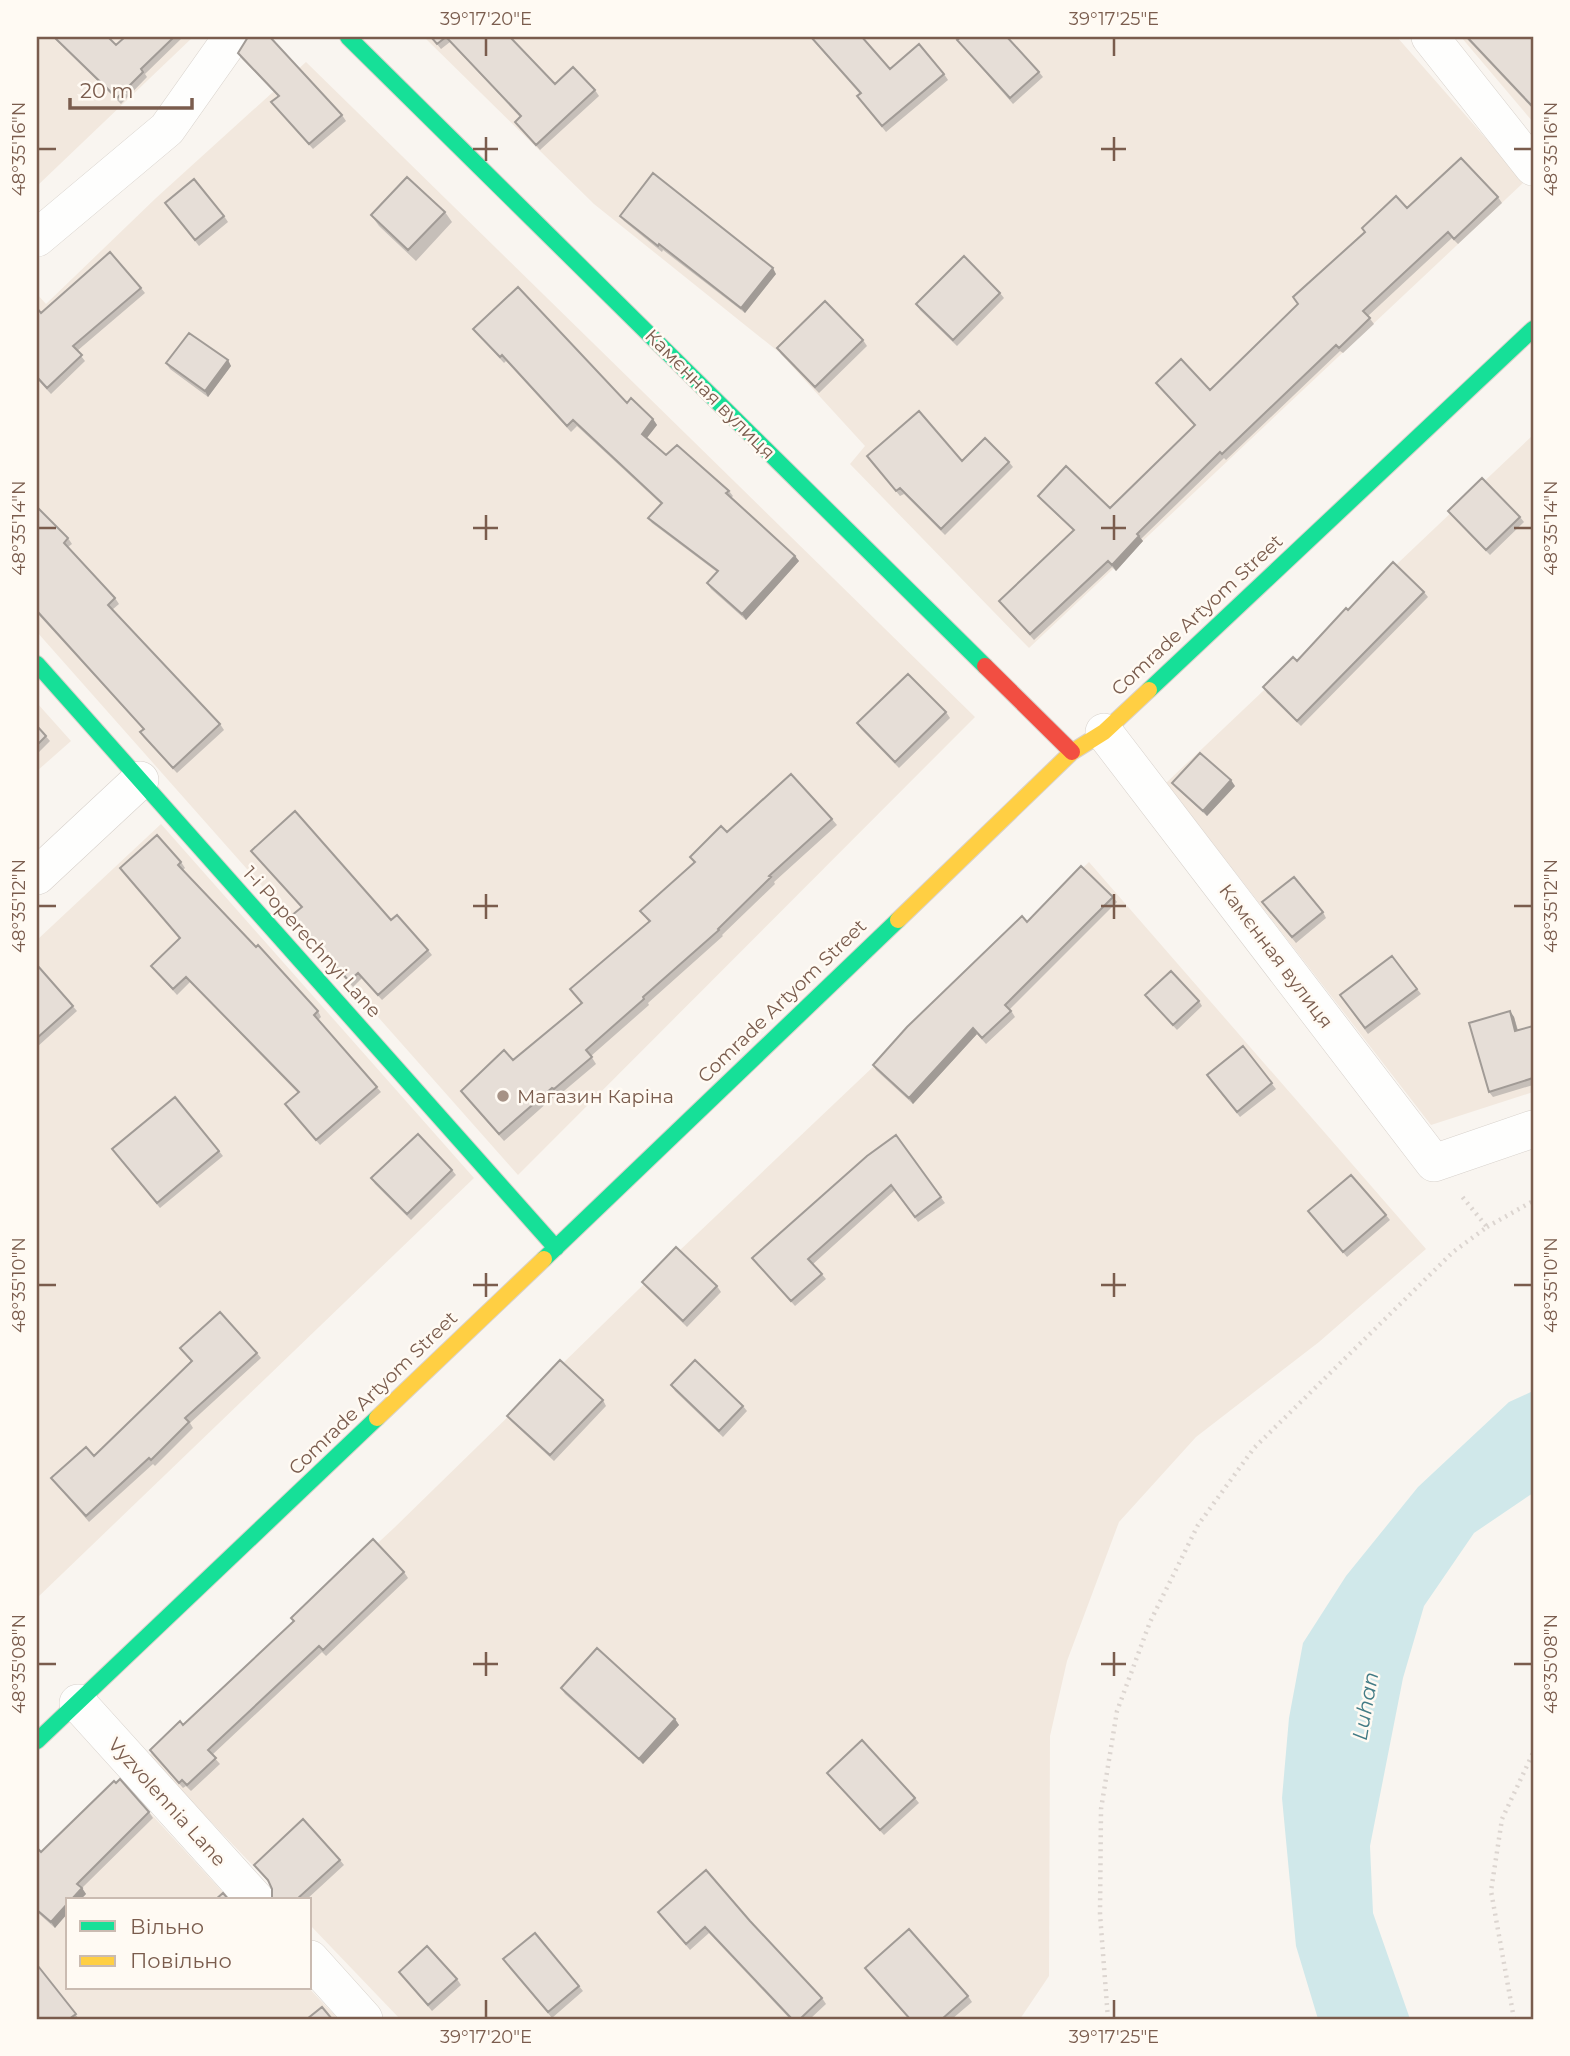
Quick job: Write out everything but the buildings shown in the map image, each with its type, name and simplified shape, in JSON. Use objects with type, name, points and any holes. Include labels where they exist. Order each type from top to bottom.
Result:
[{"type":"street","points":[[37,238],[167,129],[232,37]]},
{"type":"street","name":"Камєнная вулиця","points":[[348,37],[1072,752]]},
{"type":"street","points":[[1430,37],[1533,167]]},
{"type":"street","name":"Comrade Artyom Street","points":[[37,1741],[556,1248],[1072,752],[1111,741],[1533,329]]},
{"type":"street","name":"1-i Poperechnyi Lane","points":[[37,664],[556,1248]]},
{"type":"street","name":"Камєнная вулиця","points":[[1111,741],[1434,1163]]},
{"type":"street","points":[[37,876],[140,780]]},
{"type":"street","points":[[1434,1163],[1533,1129]]},
{"type":"street","name":"Vyzvolennia Lane","points":[[78,1703],[255,1898]]},
{"type":"street","points":[[312,1961],[364,2019]]},
{"type":"path","points":[[1434,1163],[1487,1227]]},
{"type":"path","points":[[1108,2019],[1100,1914],[1101,1809],[1117,1711],[1150,1622],[1198,1525],[1254,1448],[1453,1252],[1487,1227],[1533,1201]]},
{"type":"path","points":[[1514,2019],[1491,1891],[1502,1819],[1533,1753]]},
{"type":"shaded area","points":[[37,37],[193,37],[37,186]]},
{"type":"shaded area","points":[[424,37],[1397,37],[1524,182],[1029,648],[850,464],[865,446],[780,353],[594,204]]},
{"type":"shaded area","points":[[1461,37],[1533,37],[1533,122]]},
{"type":"shaded area","points":[[306,62],[975,717],[518,1175],[37,632],[37,294],[46,304],[156,198]]},
{"type":"shaded area","points":[[1533,435],[1533,1092],[1431,1125],[1166,783]]},
{"type":"shaded area","points":[[37,703],[71,741],[37,771]]},
{"type":"shaded area","points":[[161,824],[474,1178],[37,1598],[37,940]]},
{"type":"shaded area","points":[[1089,862],[1426,1249],[1319,1342],[1196,1437],[1119,1522],[1067,1661],[1050,1736],[1049,1976],[1020,2019],[400,2019],[312,1927],[312,1898],[284,1898],[148,1756],[394,1528],[639,1289]]},
{"type":"shaded area","points":[[120,1780],[228,1898],[66,1898],[66,1990],[311,1990],[338,2019],[37,2019],[37,1859]]},
{"type":"water","name":"Luhan","points":[[1533,1391],[1533,1493],[1474,1533],[1424,1606],[1403,1678],[1370,1846],[1373,1913],[1410,2019],[1318,2019],[1296,1946],[1282,1798],[1289,1718],[1303,1643],[1346,1576],[1418,1487],[1509,1402]]},
{"type":"traffic: fast","points":[[348,37],[985,666]]},
{"type":"traffic: fast","points":[[1149,690],[1533,329]]},
{"type":"traffic: fast","points":[[37,664],[556,1248]]},
{"type":"traffic: fast","points":[[544,1259],[898,920]]},
{"type":"traffic: fast","points":[[37,1741],[377,1418]]},
{"type":"traffic: slow","points":[[898,920],[1072,752],[1104,732],[1149,690]]},
{"type":"traffic: slow","points":[[377,1418],[544,1259]]},
{"type":"traffic: jam","points":[[985,666],[1072,752]]},
{"type":"place","name":"Магазин Каріна","points":[[503,1096]]}]
